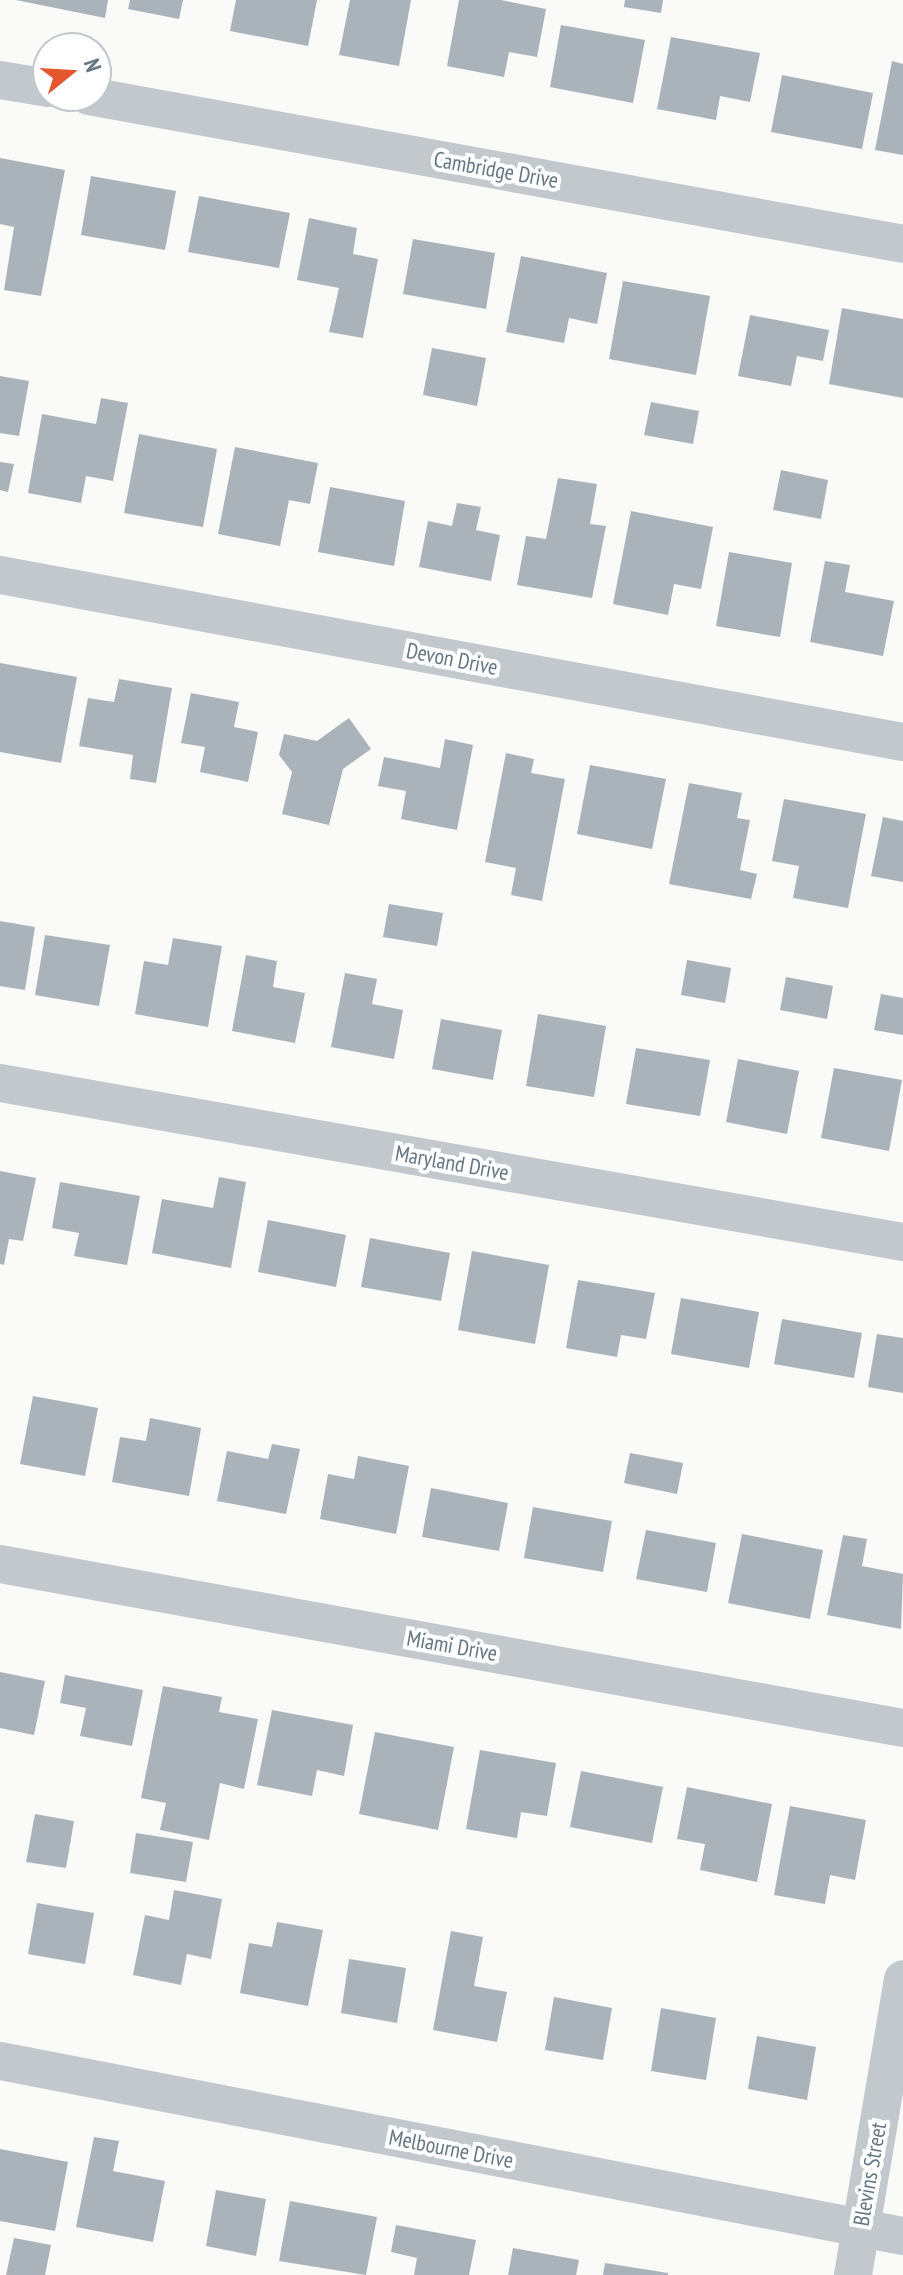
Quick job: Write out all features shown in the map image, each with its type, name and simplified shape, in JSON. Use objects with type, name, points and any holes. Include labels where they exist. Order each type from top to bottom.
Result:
[{"type":"street","points":[[0,80],[32,85]]},
{"type":"street","name":"Cambridge Drive","points":[[112,100],[903,244]]},
{"type":"street","name":"Devon Drive","points":[[0,575],[903,742]]},
{"type":"street","name":"Maryland Drive","points":[[0,1083],[903,1242]]},
{"type":"street","name":"Miami Drive","points":[[0,1564],[903,1728]]},
{"type":"street","name":"Blevins Street","points":[[853,2275],[903,1979]]},
{"type":"street","name":"Melbourne Drive","points":[[0,2061],[903,2236]]},
{"type":"building","points":[[16,0],[108,0],[105,18]]},
{"type":"building","points":[[130,0],[183,0],[179,19],[128,9]]},
{"type":"building","points":[[236,0],[317,0],[308,46],[230,31]]},
{"type":"building","points":[[350,0],[411,0],[399,66],[339,55]]},
{"type":"building","points":[[459,0],[501,0],[546,9],[537,57],[509,52],[504,77],[447,66]]},
{"type":"building","points":[[625,0],[663,0],[661,13],[624,7]]},
{"type":"building","points":[[561,25],[645,40],[633,103],[550,87]]},
{"type":"building","points":[[671,37],[760,53],[750,102],[720,96],[716,120],[657,109]]},
{"type":"building","points":[[892,61],[903,64],[903,155],[875,150]]},
{"type":"building","points":[[782,75],[873,93],[862,149],[771,132]]},
{"type":"building","points":[[0,158],[65,170],[41,296],[4,290],[14,227],[0,224]]},
{"type":"building","points":[[91,176],[176,191],[165,250],[81,235]]},
{"type":"building","points":[[199,196],[290,213],[279,268],[188,252]]},
{"type":"building","points":[[309,218],[357,228],[353,254],[378,259],[363,338],[329,332],[339,288],[297,280]]},
{"type":"building","points":[[413,239],[495,253],[486,309],[403,294]]},
{"type":"building","points":[[521,256],[607,273],[597,324],[569,318],[564,343],[506,332]]},
{"type":"building","points":[[623,281],[710,296],[696,375],[609,359]]},
{"type":"building","points":[[842,308],[903,319],[903,398],[829,384]]},
{"type":"building","points":[[750,315],[829,330],[823,361],[797,356],[791,386],[738,376]]},
{"type":"building","points":[[432,348],[486,358],[477,406],[423,395]]},
{"type":"building","points":[[0,376],[29,381],[19,436],[0,433]]},
{"type":"building","points":[[101,398],[128,403],[113,481],[86,476],[81,503],[28,493],[42,414],[96,424]]},
{"type":"building","points":[[651,402],[699,411],[693,444],[644,435]]},
{"type":"building","points":[[139,434],[217,449],[203,527],[124,513]]},
{"type":"building","points":[[235,447],[318,463],[310,504],[289,500],[280,546],[218,534]]},
{"type":"building","points":[[0,462],[14,464],[8,492],[0,490]]},
{"type":"building","points":[[781,470],[828,480],[821,519],[773,510]]},
{"type":"building","points":[[558,478],[597,484],[590,524],[606,526],[592,598],[517,585],[526,536],[546,539]]},
{"type":"building","points":[[330,487],[405,501],[394,566],[318,552]]},
{"type":"building","points":[[457,503],[481,507],[476,530],[500,535],[491,581],[419,567],[428,521],[452,526]]},
{"type":"building","points":[[631,511],[713,527],[701,589],[674,584],[668,615],[613,604]]},
{"type":"building","points":[[729,552],[792,563],[780,637],[716,626]]},
{"type":"building","points":[[825,561],[850,565],[845,592],[894,601],[883,656],[810,642]]},
{"type":"building","points":[[0,663],[77,677],[61,763],[0,752]]},
{"type":"building","points":[[119,679],[172,688],[156,783],[130,779],[133,755],[79,746],[88,698],[114,702]]},
{"type":"building","points":[[191,693],[239,702],[234,727],[258,732],[248,782],[200,772],[205,747],[181,743]]},
{"type":"building","points":[[349,718],[371,749],[343,769],[329,825],[282,814],[292,772],[279,755],[284,734],[317,741]]},
{"type":"building","points":[[445,739],[473,745],[457,830],[401,819],[406,791],[378,786],[384,757],[440,768]]},
{"type":"building","points":[[506,753],[534,759],[531,773],[565,779],[542,901],[511,895],[516,868],[485,862]]},
{"type":"building","points":[[590,765],[666,779],[652,849],[577,834]]},
{"type":"building","points":[[689,783],[742,793],[737,818],[750,820],[740,870],[757,874],[751,899],[669,884]]},
{"type":"building","points":[[784,799],[866,814],[848,908],[793,898],[799,866],[772,861]]},
{"type":"building","points":[[883,817],[903,821],[903,882],[871,876]]},
{"type":"building","points":[[389,904],[443,913],[437,946],[383,937]]},
{"type":"building","points":[[0,921],[35,927],[25,990],[0,986]]},
{"type":"building","points":[[45,935],[110,945],[99,1006],[35,995]]},
{"type":"building","points":[[173,938],[222,946],[208,1027],[135,1014],[144,961],[168,965]]},
{"type":"building","points":[[246,955],[277,961],[273,987],[305,993],[295,1043],[232,1031]]},
{"type":"building","points":[[687,960],[731,968],[725,1003],[681,995]]},
{"type":"building","points":[[345,973],[377,979],[372,1004],[403,1010],[394,1059],[331,1047]]},
{"type":"building","points":[[786,977],[833,986],[827,1019],[780,1010]]},
{"type":"building","points":[[881,994],[903,998],[903,1035],[874,1030]]},
{"type":"building","points":[[538,1014],[606,1026],[594,1097],[526,1086]]},
{"type":"building","points":[[441,1019],[502,1030],[493,1080],[432,1069]]},
{"type":"building","points":[[636,1048],[710,1060],[700,1116],[626,1104]]},
{"type":"building","points":[[738,1059],[799,1071],[787,1134],[726,1122]]},
{"type":"building","points":[[834,1068],[902,1080],[889,1151],[821,1138]]},
{"type":"building","points":[[0,1171],[36,1178],[23,1241],[9,1239],[4,1265],[0,1264]]},
{"type":"building","points":[[219,1177],[246,1182],[231,1268],[152,1253],[162,1199],[213,1208]]},
{"type":"building","points":[[60,1182],[140,1196],[127,1265],[74,1256],[79,1233],[52,1228]]},
{"type":"building","points":[[268,1220],[346,1235],[336,1287],[258,1272]]},
{"type":"building","points":[[370,1238],[450,1253],[441,1301],[361,1287]]},
{"type":"building","points":[[472,1251],[549,1265],[535,1344],[458,1330]]},
{"type":"building","points":[[578,1280],[655,1293],[646,1339],[621,1335],[617,1357],[566,1348]]},
{"type":"building","points":[[681,1298],[759,1312],[749,1368],[671,1354]]},
{"type":"building","points":[[782,1319],[862,1333],[854,1378],[774,1364]]},
{"type":"building","points":[[877,1334],[903,1338],[903,1393],[868,1387]]},
{"type":"building","points":[[33,1396],[98,1408],[85,1476],[20,1464]]},
{"type":"building","points":[[150,1418],[201,1428],[189,1496],[112,1482],[120,1437],[146,1441]]},
{"type":"building","points":[[272,1444],[300,1449],[286,1514],[217,1501],[227,1451],[268,1459]]},
{"type":"building","points":[[630,1453],[683,1463],[677,1494],[624,1483]]},
{"type":"building","points":[[358,1456],[409,1466],[396,1534],[320,1519],[328,1474],[354,1479]]},
{"type":"building","points":[[431,1488],[508,1503],[499,1551],[422,1537]]},
{"type":"building","points":[[533,1507],[612,1521],[603,1572],[524,1558]]},
{"type":"building","points":[[646,1530],[716,1543],[707,1592],[636,1579]]},
{"type":"building","points":[[742,1534],[823,1550],[810,1619],[728,1603]]},
{"type":"building","points":[[843,1535],[867,1539],[862,1566],[903,1574],[901,1629],[827,1615]]},
{"type":"building","points":[[0,1672],[45,1681],[34,1735],[0,1728]]},
{"type":"building","points":[[65,1675],[143,1690],[132,1746],[80,1736],[86,1708],[60,1703]]},
{"type":"building","points":[[163,1686],[222,1697],[219,1712],[258,1719],[244,1789],[220,1783],[209,1840],[160,1830],[166,1803],[141,1798]]},
{"type":"building","points":[[272,1710],[353,1725],[344,1776],[317,1770],[312,1796],[257,1785]]},
{"type":"building","points":[[375,1732],[454,1747],[438,1830],[359,1814]]},
{"type":"building","points":[[480,1750],[556,1763],[547,1816],[521,1812],[517,1838],[466,1829]]},
{"type":"building","points":[[581,1771],[663,1787],[652,1843],[570,1827]]},
{"type":"building","points":[[687,1787],[772,1804],[757,1882],[700,1870],[705,1844],[677,1839]]},
{"type":"building","points":[[790,1806],[866,1820],[855,1880],[830,1875],[825,1904],[774,1895]]},
{"type":"building","points":[[35,1814],[74,1821],[66,1868],[26,1862]]},
{"type":"building","points":[[136,1833],[193,1842],[186,1882],[130,1873]]},
{"type":"building","points":[[174,1890],[222,1899],[211,1959],[187,1954],[181,1985],[133,1975],[145,1915],[169,1920]]},
{"type":"building","points":[[37,1903],[94,1913],[85,1964],[28,1954]]},
{"type":"building","points":[[277,1922],[323,1930],[308,2006],[240,1993],[249,1943],[272,1947]]},
{"type":"building","points":[[451,1931],[483,1937],[474,1986],[507,1992],[497,2042],[433,2030]]},
{"type":"building","points":[[349,1959],[406,1968],[397,2023],[341,2013]]},
{"type":"building","points":[[554,1997],[612,2008],[603,2060],[545,2050]]},
{"type":"building","points":[[661,2008],[716,2018],[706,2080],[651,2071]]},
{"type":"building","points":[[757,2036],[816,2047],[807,2100],[748,2089]]},
{"type":"building","points":[[94,2137],[119,2141],[113,2171],[165,2181],[153,2242],[76,2227]]},
{"type":"building","points":[[0,2149],[68,2162],[55,2231],[0,2221]]},
{"type":"building","points":[[216,2190],[266,2199],[256,2256],[206,2246]]},
{"type":"building","points":[[290,2201],[377,2217],[366,2275],[279,2261]]},
{"type":"building","points":[[396,2225],[476,2240],[469,2275],[414,2275],[417,2258],[391,2252]]},
{"type":"building","points":[[14,2238],[51,2245],[45,2275],[6,2275]]},
{"type":"building","points":[[513,2248],[579,2260],[576,2275],[508,2275]]},
{"type":"building","points":[[605,2263],[668,2273],[668,2275],[603,2275]]}]
